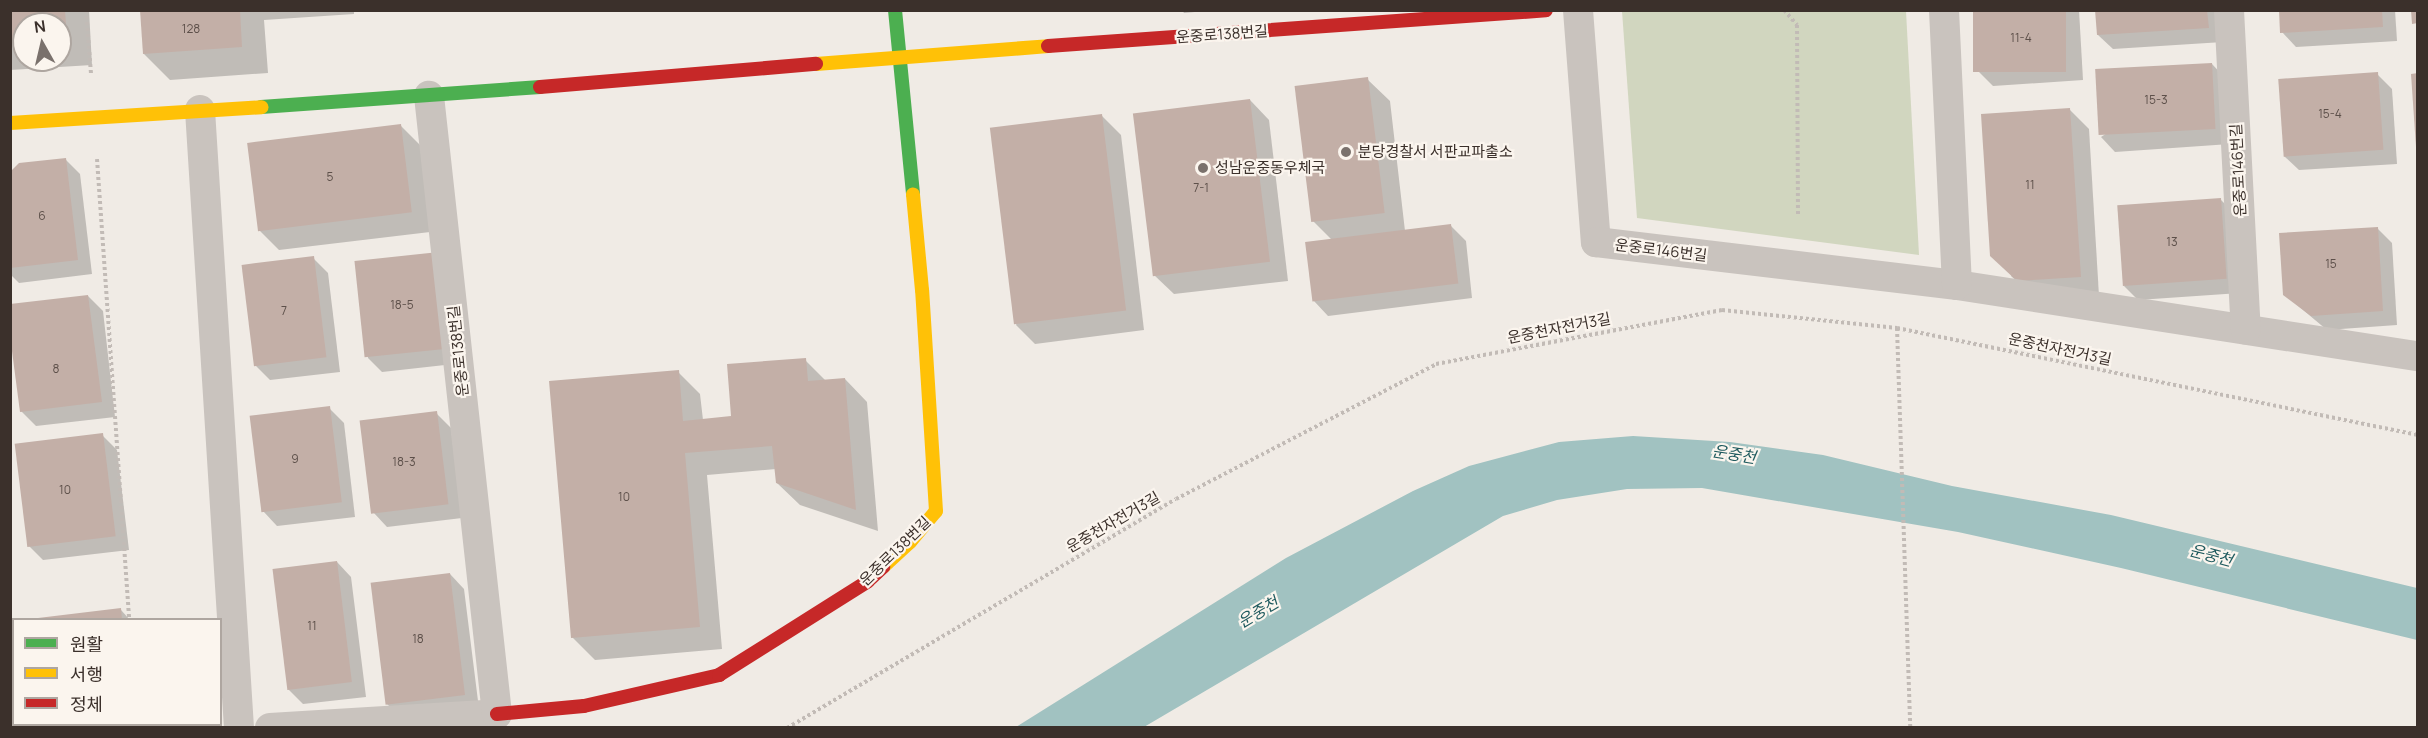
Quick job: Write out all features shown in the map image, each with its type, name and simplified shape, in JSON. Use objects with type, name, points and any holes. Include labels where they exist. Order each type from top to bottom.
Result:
[{"type":"street","name":"운중로138번길","points":[[498,714],[584,706],[719,675],[868,581],[910,542],[936,511],[922,290],[895,10]]},
{"type":"street","name":"운중로138번길","points":[[10,123],[429,96],[899,57],[1546,10]]},
{"type":"lane","name":"운중로146번길","points":[[1578,10],[1596,242],[1957,285],[2418,356]]},
{"type":"lane","points":[[1944,10],[1957,285]]},
{"type":"lane","name":"운중로146번길","points":[[2229,10],[2246,330]]},
{"type":"lane","name":"운중로138번길","points":[[270,728],[498,714],[429,96]]},
{"type":"lane","points":[[200,110],[239,728]]},
{"type":"path","points":[[86,10],[129,618]]},
{"type":"path","points":[[1784,10],[1797,25],[1798,217]]},
{"type":"path","name":"운중천자전거3길","points":[[787,728],[1176,499],[1436,363],[1722,310],[1897,328],[2418,435]]},
{"type":"path","points":[[1897,328],[1910,728]]},
{"type":"green space","points":[[1622,11],[1906,11],[1919,255],[1637,218]]},
{"type":"water","name":"운중천","points":[[1633,436],[1730,442],[1823,455],[1952,486],[2111,515],[2417,588],[2417,640],[2121,568],[1958,532],[1702,488],[1627,489],[1557,500],[1503,516],[1144,727],[1016,727],[1286,558],[1413,491],[1469,466],[1559,442]]},
{"type":"building","points":[[10,10],[65,10],[65,12],[12,12],[12,43],[10,43]]},
{"type":"building","points":[[140,10],[240,10],[242,47],[143,54]]},
{"type":"building","points":[[1973,10],[2066,10],[2066,72],[1973,72]]},
{"type":"building","points":[[2095,10],[2207,10],[2209,28],[2097,35]]},
{"type":"building","points":[[2279,10],[2382,10],[2383,27],[2280,33]]},
{"type":"building","points":[[2411,10],[2418,10],[2418,23],[2412,24]]},
{"type":"building","points":[[2212,63],[2215,129],[2099,135],[2095,69]]},
{"type":"building","points":[[2378,72],[2383,150],[2284,157],[2278,79]]},
{"type":"building","points":[[2418,73],[2418,147],[2416,147],[2411,74]]},
{"type":"building","points":[[1368,77],[1385,213],[1311,222],[1295,86]]},
{"type":"building","points":[[1250,99],[1270,262],[1153,276],[1133,113]]},
{"type":"building","points":[[2070,108],[2081,277],[2017,281],[1990,256],[1981,114]]},
{"type":"building","points":[[1102,114],[1126,311],[1014,324],[990,128]]},
{"type":"building","points":[[401,124],[412,212],[258,231],[247,143]]},
{"type":"building","points":[[66,158],[78,260],[10,268],[10,172],[19,163]]},
{"type":"building","points":[[2221,198],[2227,279],[2123,286],[2117,205]]},
{"type":"building","points":[[1451,224],[1458,284],[1312,301],[1305,242]]},
{"type":"building","points":[[2378,227],[2383,311],[2311,316],[2283,295],[2279,233]]},
{"type":"building","points":[[439,252],[449,348],[365,357],[354,261]]},
{"type":"building","points":[[314,256],[326,357],[254,366],[242,265]]},
{"type":"building","points":[[88,295],[102,402],[20,412],[10,336],[10,304]]},
{"type":"building","points":[[806,358],[808,381],[845,378],[856,510],[776,483],[772,446],[685,453],[700,627],[571,638],[549,381],[679,370],[683,421],[731,416],[727,364]]},
{"type":"building","points":[[330,406],[342,502],[261,512],[250,416]]},
{"type":"building","points":[[437,411],[448,504],[371,514],[360,421]]},
{"type":"building","points":[[103,433],[116,536],[27,547],[15,444]]},
{"type":"building","points":[[337,561],[352,682],[287,690],[272,569]]},
{"type":"building","points":[[450,573],[465,695],[386,705],[371,583]]},
{"type":"building","points":[[121,608],[122,618],[38,618]]},
{"type":"traffic: fast","points":[[895,10],[913,194]]},
{"type":"traffic: fast","points":[[261,107],[540,87]]},
{"type":"traffic: slow","points":[[816,64],[1048,46]]},
{"type":"traffic: slow","points":[[10,123],[261,107]]},
{"type":"traffic: slow","points":[[883,567],[910,542],[936,511],[922,290],[913,194]]},
{"type":"traffic: jam","points":[[1048,46],[1546,10]]},
{"type":"traffic: jam","points":[[540,87],[816,64]]},
{"type":"traffic: jam","points":[[497,714],[584,706],[719,675],[868,581],[883,567]]},
{"type":"place","name":"분당경찰서 서판교파출소","points":[[1346,152]]},
{"type":"place","name":"성남운중동우체국","points":[[1203,168]]}]
